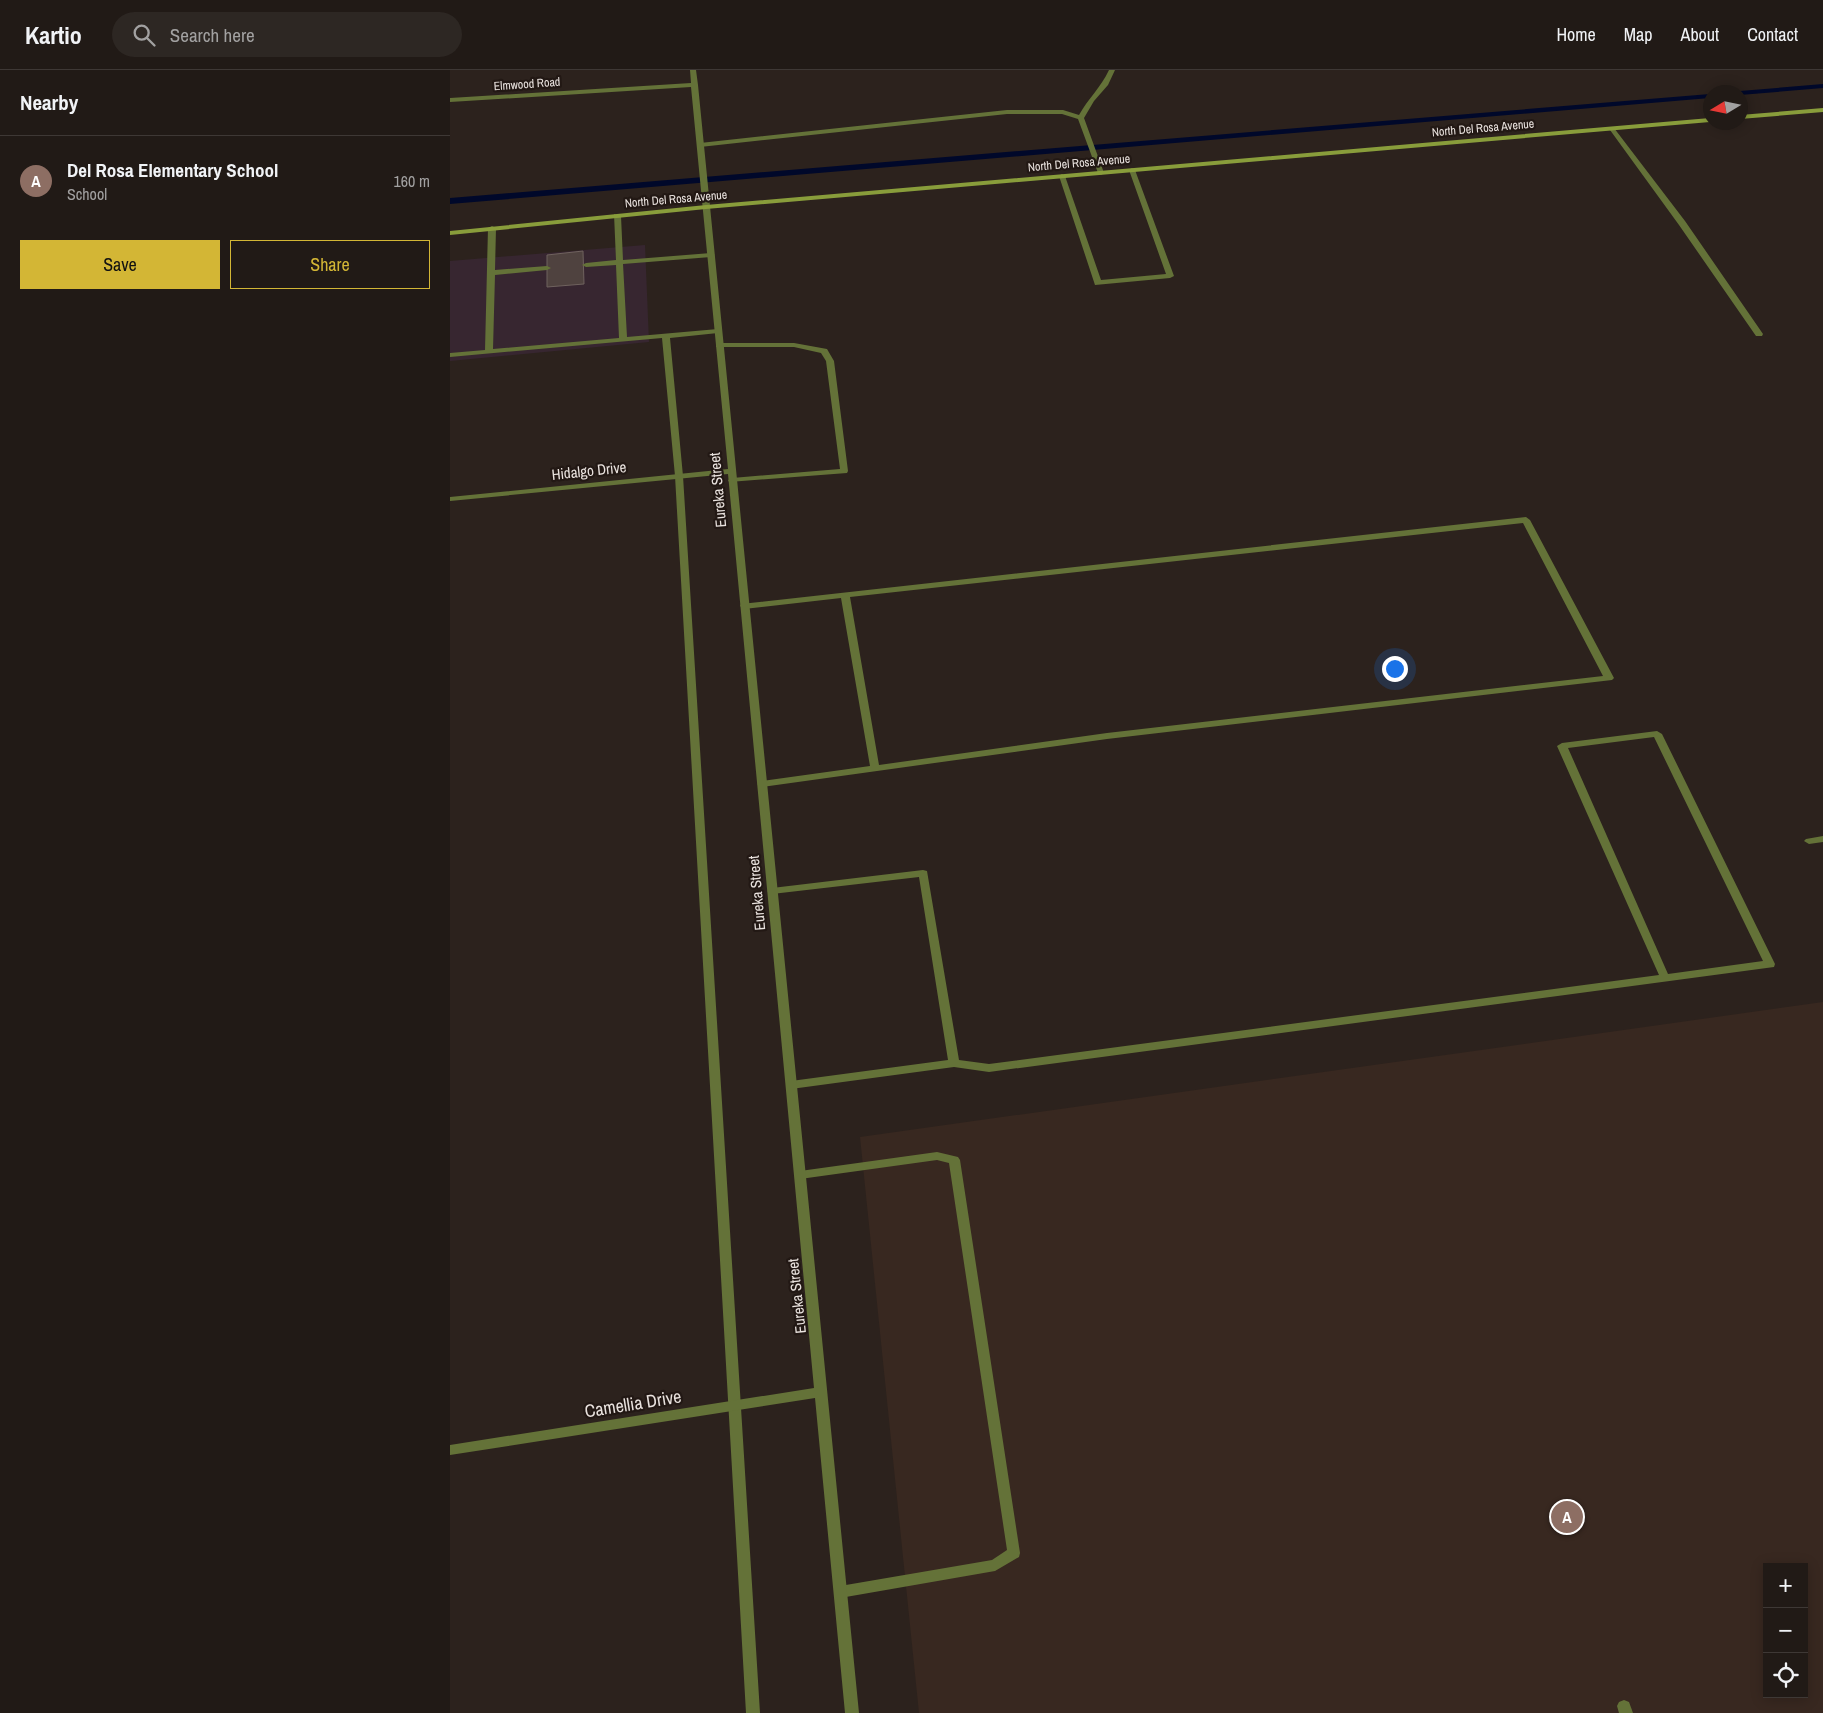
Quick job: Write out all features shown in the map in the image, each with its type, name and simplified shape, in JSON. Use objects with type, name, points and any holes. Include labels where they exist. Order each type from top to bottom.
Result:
[{"type":"street","name":"Eureka Street","points":[[693,70],[852,1713]]},
{"type":"street","points":[[1101,173],[1081,118],[1112,70]]},
{"type":"street","name":"Elmwood Road","points":[[450,100],[695,85]]},
{"type":"street","points":[[1748,116],[1823,110]]},
{"type":"street","points":[[700,145],[1007,112],[1063,112],[1081,118]]},
{"type":"street","name":"North Del Rosa Avenue","points":[[450,233],[706,207],[1703,121]]},
{"type":"street","points":[[1612,128],[1759,334]]},
{"type":"street","points":[[1062,176],[1098,283],[1170,276],[1132,170]]},
{"type":"street","points":[[617,216],[624,339]]},
{"type":"street","points":[[490,352],[492,228]]},
{"type":"street","points":[[586,265],[710,255]]},
{"type":"street","points":[[491,273],[547,268]]},
{"type":"street","points":[[450,355],[718,331]]},
{"type":"street","points":[[666,335],[679,476],[753,1713]]},
{"type":"street","name":"Hidalgo Drive","points":[[450,499],[679,476],[844,471],[830,361],[824,351],[794,345],[719,345]]},
{"type":"street","points":[[744,606],[1526,520],[1609,678],[1107,736],[762,784]]},
{"type":"street","points":[[845,595],[875,768]]},
{"type":"street","points":[[791,1085],[954,1063],[989,1068],[1665,978],[1770,964],[1657,734],[1562,746],[1665,978]]},
{"type":"street","points":[[1809,841],[1823,839]]},
{"type":"street","points":[[772,891],[923,872],[954,1063]]},
{"type":"street","points":[[800,1175],[938,1156],[954,1160],[1014,1553],[995,1564],[840,1592]]},
{"type":"street","name":"Camellia Drive","points":[[450,1450],[821,1392]]},
{"type":"shaded area","points":[[645,245],[649,342],[450,361],[450,261]]},
{"type":"shaded area","points":[[1823,1002],[1823,1713],[919,1713],[860,1137]]},
{"type":"building","points":[[583,251],[584,284],[547,287],[547,255]]},
{"type":"waterway","points":[[1748,92],[1823,86]]},
{"type":"waterway","points":[[450,201],[1703,97]]},
{"type":"place","name":"Del Rosa Elementary School","points":[[1567,1517]]}]
